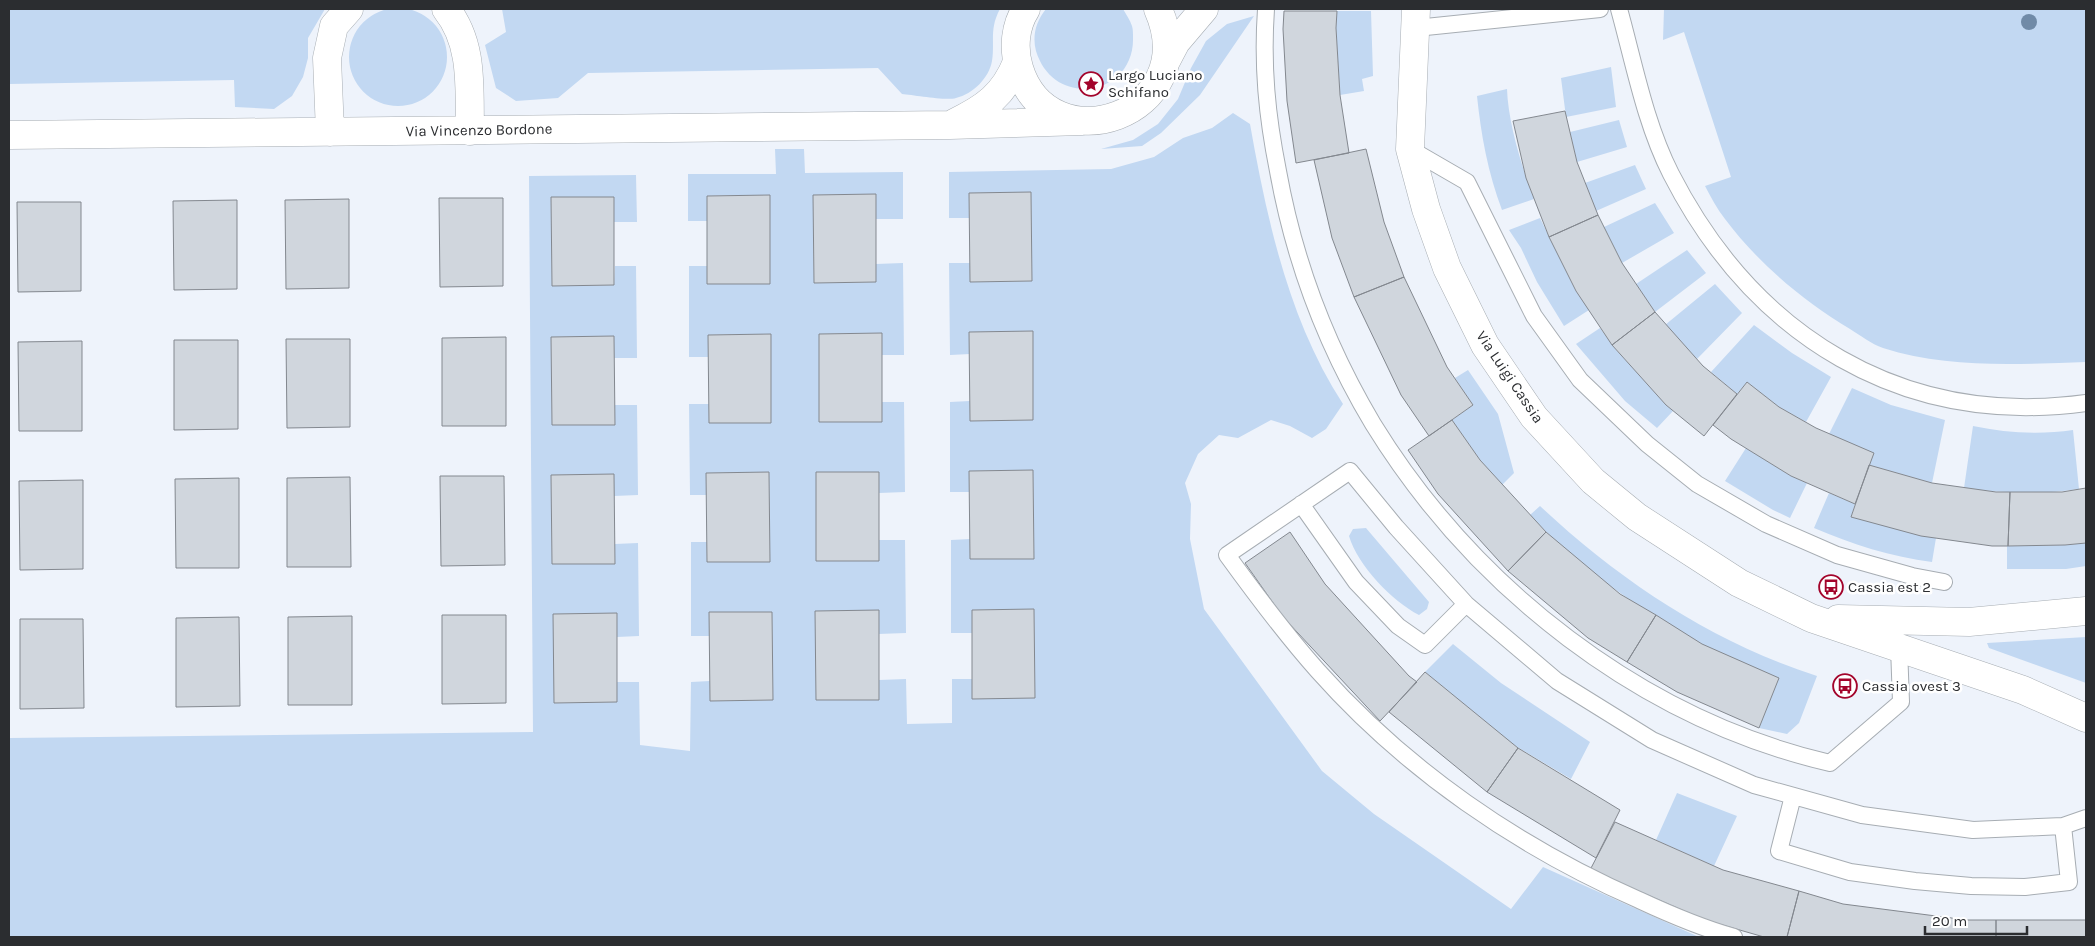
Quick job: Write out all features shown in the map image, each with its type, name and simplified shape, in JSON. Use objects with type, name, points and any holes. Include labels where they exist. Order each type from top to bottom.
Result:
[{"type":"street","points":[[330,132],[326,58],[334,26],[349,9]]},
{"type":"street","points":[[446,9],[458,23],[468,56],[470,131]]},
{"type":"street","points":[[1026,9],[1017,30],[1018,62],[1021,74],[1035,97],[1056,112],[1082,121]]},
{"type":"street","points":[[1158,9],[1166,35],[1165,62]]},
{"type":"street","points":[[1165,62],[1176,42],[1204,9]]},
{"type":"street","name":"Via Luigi Cassia","points":[[1416,18],[1410,150],[1426,209],[1447,268],[1485,345],[1534,417],[1593,481],[1637,517],[1739,583],[1811,618],[2023,690],[2086,718]]},
{"type":"street","points":[[950,125],[989,104],[1011,78],[1018,62]]},
{"type":"street","name":"Via Vincenzo Bordone","points":[[9,135],[950,125],[1106,120],[1118,116],[1139,104],[1156,86],[1165,62]]},
{"type":"street","points":[[1811,618],[1969,622],[2086,612]]},
{"type":"lane","points":[[1266,9],[1263,51],[1270,130],[1284,207],[1306,282],[1337,354],[1373,423],[1417,488],[1467,548],[1524,602],[1585,651],[1651,693],[1721,728],[1795,755],[1830,763],[1901,702],[1899,647]]},
{"type":"lane","points":[[1416,18],[1600,9]]},
{"type":"lane","points":[[1619,9],[1650,121],[1671,173],[1697,219],[1727,263],[1763,302],[1804,336],[1850,364],[1898,386],[1950,400],[2003,407],[2055,407],[2086,403]]},
{"type":"lane","points":[[1410,150],[1468,182],[1534,316],[1580,380],[1648,444],[1697,484],[1766,524],[1837,555],[1912,576],[1944,582]]},
{"type":"lane","points":[[1734,937],[1664,912],[1607,886],[1537,849],[1478,811],[1422,769],[1368,722],[1319,672],[1273,618],[1227,555],[1350,472],[1396,528],[1466,604],[1557,681],[1652,740],[1754,785],[1862,815],[1973,830],[2062,826],[2086,818]]},
{"type":"lane","points":[[1301,504],[1356,582],[1398,626],[1425,645],[1466,604]]},
{"type":"lane","points":[[1793,796],[1779,851],[1850,872],[1915,881],[1971,886],[2025,886],[2069,882],[2062,826]]},
{"type":"shaded area","points":[[398,8],[417,11],[433,22],[444,38],[447,57],[444,76],[433,92],[417,103],[398,106],[379,103],[363,92],[352,76],[349,57],[352,38],[363,22],[379,11]]},
{"type":"shaded area","points":[[9,9],[325,9],[308,38],[308,58],[303,77],[292,96],[274,109],[235,107],[234,80],[9,84]]},
{"type":"shaded area","points":[[502,9],[1000,9],[995,23],[993,54],[988,73],[974,89],[962,96],[951,99],[902,94],[878,68],[588,73],[558,98],[516,101],[496,88],[485,45],[506,32]]},
{"type":"shaded area","points":[[1046,9],[1123,9],[1132,26],[1133,37],[1130,57],[1121,72],[1108,83],[1092,88],[1075,88],[1059,82],[1045,70],[1036,51],[1034,40],[1036,29]]},
{"type":"shaded area","points":[[1664,9],[2086,9],[2086,362],[1984,364],[1908,355],[1870,342],[1832,318],[1782,280],[1738,235],[1719,211],[1705,186],[1731,177],[1684,32],[1663,40]]},
{"type":"shaded area","points":[[1337,11],[1371,11],[1373,76],[1362,79],[1364,91],[1340,95],[1336,28]]},
{"type":"shaded area","points":[[1254,16],[1200,95],[1161,133],[1142,146],[1101,149],[1133,140],[1158,124],[1178,99],[1191,68],[1206,41],[1227,24]]},
{"type":"shaded area","points":[[1611,67],[1616,107],[1566,117],[1561,78]]},
{"type":"shaded area","points":[[1507,89],[1516,145],[1534,199],[1502,210],[1486,154],[1477,96]]},
{"type":"shaded area","points":[[1233,113],[1250,124],[1264,197],[1294,304],[1324,372],[1343,404],[1326,429],[1312,438],[1290,426],[1271,420],[1238,438],[1219,435],[1198,454],[1185,483],[1191,504],[1190,539],[1204,609],[1322,771],[1374,814],[1511,909],[1543,867],[1699,937],[9,937],[9,738],[533,732],[529,176],[636,175],[637,222],[614,222],[614,197],[551,197],[552,286],[614,285],[615,266],[636,266],[637,358],[614,358],[614,336],[551,337],[552,425],[614,425],[615,405],[637,405],[638,495],[614,496],[614,474],[551,475],[552,564],[615,564],[615,544],[638,543],[639,636],[617,637],[617,613],[554,614],[554,703],[617,702],[617,682],[639,682],[640,745],[690,751],[691,682],[710,681],[710,701],[773,700],[772,612],[710,612],[710,636],[691,636],[691,542],[707,542],[707,562],[770,562],[769,473],[706,495],[690,495],[689,404],[709,404],[709,423],[771,423],[771,334],[708,335],[708,357],[689,357],[689,266],[707,266],[707,284],[770,284],[770,195],[707,196],[707,221],[688,221],[688,174],[776,174],[775,149],[804,149],[805,173],[903,172],[903,219],[876,219],[876,194],[813,195],[814,283],[876,282],[876,264],[903,263],[904,355],[882,355],[882,333],[819,334],[819,422],[882,422],[882,402],[904,402],[905,492],[879,493],[878,472],[816,472],[817,561],[879,561],[879,540],[905,540],[906,633],[878,634],[878,611],[816,611],[816,700],[879,700],[879,680],[906,679],[907,724],[952,723],[952,679],[972,679],[973,699],[1035,698],[1034,609],[972,610],[972,633],[951,633],[951,540],[970,539],[970,559],[1034,559],[1033,470],[970,471],[969,492],[950,492],[950,402],[970,401],[970,421],[1033,420],[1032,332],[970,332],[970,354],[950,355],[949,263],[970,263],[970,282],[1032,281],[1031,193],[969,194],[969,218],[949,218],[949,172],[1111,169],[1154,157],[1183,138],[1212,128]]},
{"type":"shaded area","points":[[1619,120],[1627,147],[1577,162],[1570,132]]},
{"type":"shaded area","points":[[1635,165],[1646,189],[1596,211],[1585,183]]},
{"type":"shaded area","points":[[1655,203],[1674,233],[1622,263],[1604,227]]},
{"type":"shaded area","points":[[1540,218],[1576,291],[1589,310],[1564,326],[1537,282],[1521,248],[1509,230]]},
{"type":"shaded area","points":[[1687,250],[1706,273],[1655,312],[1636,284]]},
{"type":"shaded area","points":[[1715,284],[1742,313],[1697,359],[1665,325]]},
{"type":"shaded area","points":[[1754,325],[1792,353],[1831,377],[1806,422],[1779,407],[1747,382],[1737,394],[1711,372]]},
{"type":"shaded area","points":[[1600,328],[1617,351],[1673,411],[1657,428],[1625,401],[1576,344]]},
{"type":"shaded area","points":[[1468,370],[1498,414],[1514,473],[1502,485],[1480,460],[1452,420],[1473,405],[1455,378]]},
{"type":"shaded area","points":[[1852,388],[1891,405],[1945,420],[1932,483],[1869,465],[1829,434]]},
{"type":"shaded area","points":[[1973,426],[2023,432],[2073,430],[2079,489],[2021,493],[1964,488]]},
{"type":"shaded area","points":[[1746,448],[1791,476],[1807,483],[1790,518],[1725,481]]},
{"type":"shaded area","points":[[1829,493],[1855,504],[1851,517],[1936,538],[1932,562],[1872,549],[1814,528]]},
{"type":"shaded area","points":[[1540,506],[1602,559],[1635,584],[1669,606],[1741,646],[1817,676],[1799,723],[1787,734],[1759,728],[1778,678],[1701,644],[1632,602],[1568,552],[1530,515]]},
{"type":"shaded area","points":[[1366,528],[1429,602],[1427,609],[1419,615],[1387,592],[1360,559],[1349,536],[1353,529]]},
{"type":"shaded area","points":[[2086,543],[2086,566],[2066,569],[2007,569],[2007,546]]},
{"type":"shaded area","points":[[2086,637],[2086,683],[1989,648],[1987,643]]},
{"type":"shaded area","points":[[1453,644],[1501,683],[1590,742],[1571,779],[1512,744],[1425,672]]},
{"type":"shaded area","points":[[1677,793],[1737,816],[1714,866],[1656,840]]},
{"type":"building","points":[[1284,11],[1337,11],[1336,28],[1340,95],[1349,153],[1296,163],[1287,101],[1283,29]]},
{"type":"building","points":[[1565,111],[1577,162],[1598,215],[1549,237],[1526,178],[1513,121]]},
{"type":"building","points":[[1366,149],[1384,222],[1404,277],[1354,297],[1332,238],[1314,160]]},
{"type":"building","points":[[1031,192],[1032,281],[970,282],[969,193]]},
{"type":"building","points":[[876,194],[876,282],[814,283],[813,195]]},
{"type":"building","points":[[770,195],[770,284],[707,284],[707,196]]},
{"type":"building","points":[[551,197],[614,197],[614,285],[552,286]]},
{"type":"building","points":[[439,198],[503,198],[503,286],[440,287]]},
{"type":"building","points":[[349,199],[349,288],[286,289],[285,200]]},
{"type":"building","points":[[237,200],[237,289],[174,290],[173,201]]},
{"type":"building","points":[[17,202],[81,202],[81,291],[18,292]]},
{"type":"building","points":[[1598,215],[1622,263],[1655,312],[1612,345],[1576,291],[1549,237]]},
{"type":"building","points":[[1404,277],[1447,367],[1473,405],[1429,436],[1401,395],[1354,297]]},
{"type":"building","points":[[1655,312],[1703,366],[1737,394],[1704,436],[1666,405],[1612,345]]},
{"type":"building","points":[[1033,331],[1033,420],[970,421],[969,332]]},
{"type":"building","points":[[882,333],[882,422],[819,422],[819,334]]},
{"type":"building","points":[[771,334],[771,423],[709,423],[708,335]]},
{"type":"building","points":[[614,336],[615,425],[552,425],[551,337]]},
{"type":"building","points":[[506,337],[506,426],[442,426],[442,338]]},
{"type":"building","points":[[286,339],[350,339],[350,427],[287,428]]},
{"type":"building","points":[[174,340],[238,340],[238,429],[174,430]]},
{"type":"building","points":[[82,341],[82,431],[19,431],[18,342]]},
{"type":"building","points":[[1747,382],[1779,407],[1816,428],[1874,453],[1855,504],[1791,476],[1731,439],[1713,425]]},
{"type":"building","points":[[1452,420],[1480,460],[1546,532],[1508,571],[1438,494],[1408,450]]},
{"type":"building","points":[[1869,465],[1932,483],[1996,492],[2010,492],[2008,546],[1992,546],[1921,536],[1851,517]]},
{"type":"building","points":[[1033,470],[1034,559],[970,559],[969,471]]},
{"type":"building","points":[[769,472],[770,562],[707,562],[706,473]]},
{"type":"building","points":[[816,472],[879,472],[879,561],[816,561]]},
{"type":"building","points":[[614,474],[615,564],[552,564],[551,475]]},
{"type":"building","points":[[440,476],[504,476],[505,565],[441,566]]},
{"type":"building","points":[[350,477],[351,567],[287,567],[287,478]]},
{"type":"building","points":[[239,478],[239,568],[176,568],[175,479]]},
{"type":"building","points":[[83,480],[83,569],[20,570],[19,481]]},
{"type":"building","points":[[2086,488],[2086,543],[2008,546],[2010,492],[2062,492]]},
{"type":"building","points":[[1290,532],[1325,584],[1409,676],[1417,682],[1380,721],[1283,617],[1245,563]]},
{"type":"building","points":[[1546,532],[1620,594],[1656,615],[1627,662],[1588,638],[1508,571]]},
{"type":"building","points":[[1034,609],[1035,698],[972,699],[972,610]]},
{"type":"building","points":[[879,610],[879,700],[816,700],[815,611]]},
{"type":"building","points":[[709,612],[772,612],[773,700],[710,701]]},
{"type":"building","points":[[617,613],[617,702],[554,703],[553,614]]},
{"type":"building","points":[[442,615],[506,615],[506,703],[442,704]]},
{"type":"building","points":[[1656,615],[1702,644],[1779,678],[1759,728],[1677,692],[1627,662]]},
{"type":"building","points":[[352,616],[352,705],[288,705],[288,617]]},
{"type":"building","points":[[239,617],[240,706],[176,707],[176,618]]},
{"type":"building","points":[[20,619],[83,619],[84,708],[20,709]]},
{"type":"building","points":[[1425,672],[1518,748],[1487,792],[1389,712]]},
{"type":"building","points":[[1518,748],[1620,810],[1596,858],[1487,792]]},
{"type":"building","points":[[1615,822],[1723,870],[1799,891],[1787,937],[1764,937],[1705,920],[1590,870]]},
{"type":"building","points":[[1799,891],[1843,904],[1967,920],[1996,920],[1996,937],[1787,937]]},
{"type":"building","points":[[1996,920],[2086,920],[2086,937],[1996,937]]},
{"type":"place","name":"Largo Luciano Schifano","points":[[1091,84]]},
{"type":"place","name":"Cassia est 2","points":[[1831,587]]},
{"type":"place","name":"Cassia ovest 3","points":[[1845,686]]}]
